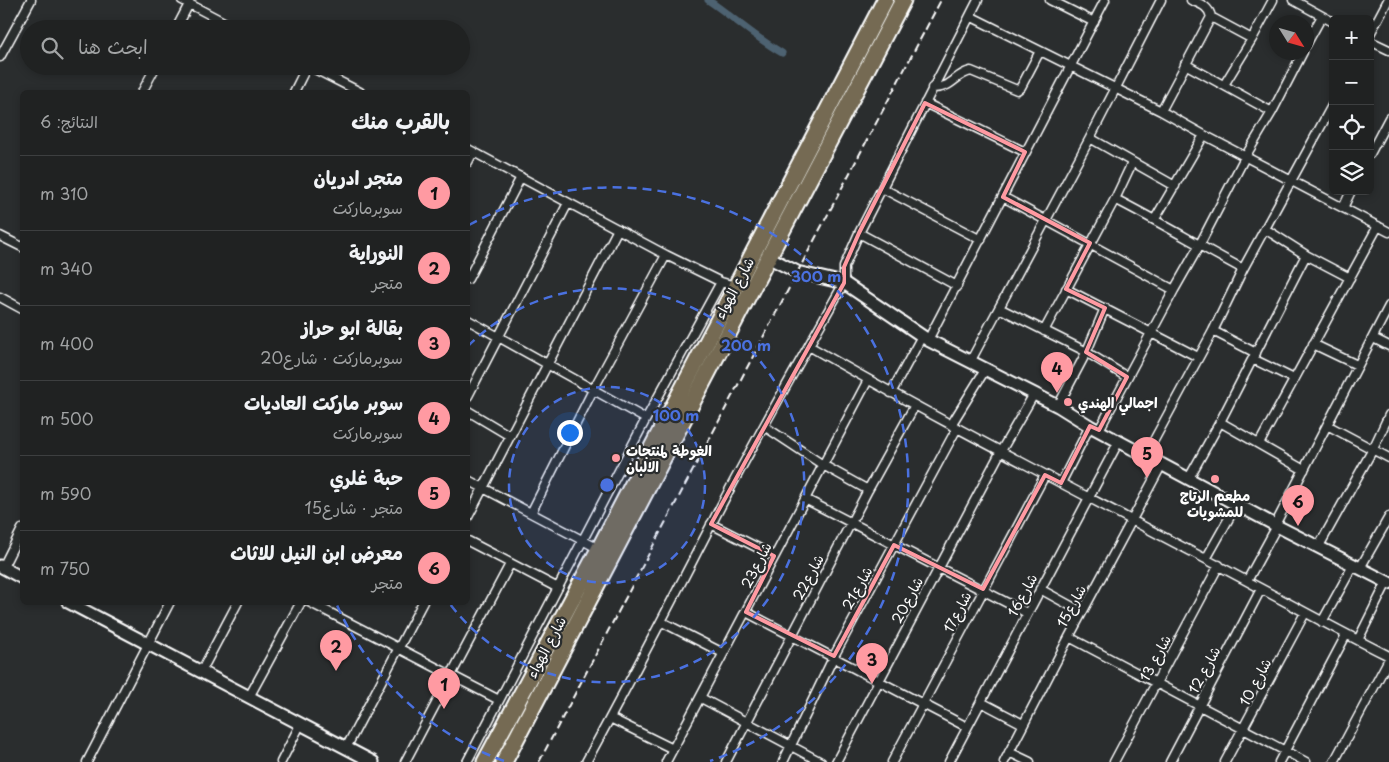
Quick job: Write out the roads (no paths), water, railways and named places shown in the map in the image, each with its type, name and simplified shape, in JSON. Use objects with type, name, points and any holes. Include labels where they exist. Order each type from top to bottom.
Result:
[{"type":"highway","name":"شارع الهواء","points":[[485,762],[599,549],[728,284],[885,0]]},
{"type":"highway","name":"شارع الهواء","points":[[504,762],[902,0]]},
{"type":"street","points":[[21,20],[31,0]]},
{"type":"street","points":[[586,762],[662,622],[711,524],[844,283],[844,267],[859,233],[978,0]]},
{"type":"street","points":[[1050,0],[1094,22]]},
{"type":"street","points":[[891,393],[957,286],[1105,0]]},
{"type":"street","points":[[970,362],[1090,138],[1161,0]]},
{"type":"street","points":[[1161,111],[1211,17],[1210,11],[1205,6],[1191,0]]},
{"type":"street","points":[[1224,85],[1273,0]]},
{"type":"street","points":[[1293,0],[1329,20]]},
{"type":"street","points":[[1374,26],[1388,0]]},
{"type":"street","points":[[179,20],[186,2],[220,20]]},
{"type":"street","points":[[970,16],[1161,111],[1389,232]]},
{"type":"street","points":[[1314,30],[1322,16]]},
{"type":"street","points":[[1211,17],[1252,39]]},
{"type":"street","points":[[0,57],[20,21]]},
{"type":"street","points":[[0,37],[9,42]]},
{"type":"street","points":[[1374,43],[1389,50]]},
{"type":"street","points":[[932,88],[944,87],[954,82],[964,73],[971,71],[1017,90],[1021,87],[1040,50]]},
{"type":"street","points":[[1061,483],[1127,377],[1199,246],[1244,156],[1272,112],[1299,60]]},
{"type":"street","points":[[1185,64],[1272,112]]},
{"type":"street","points":[[143,90],[151,75]]},
{"type":"street","points":[[295,90],[303,75]]},
{"type":"street","points":[[326,75],[356,90]]},
{"type":"street","points":[[925,103],[1025,152]]},
{"type":"street","points":[[1146,455],[1213,331],[1243,269],[1332,105]]},
{"type":"street","points":[[1372,150],[1389,118]]},
{"type":"street","points":[[1155,219],[1204,135]]},
{"type":"street","points":[[1090,138],[1175,186]]},
{"type":"street","points":[[467,762],[646,419],[728,284],[666,255],[470,151]]},
{"type":"street","points":[[1044,331],[1115,199],[1132,163]]},
{"type":"street","points":[[470,275],[521,178]]},
{"type":"street","points":[[882,188],[981,240]]},
{"type":"street","points":[[1343,208],[1350,195]]},
{"type":"street","points":[[1003,197],[1174,290]]},
{"type":"street","points":[[1115,199],[1155,219],[1199,246],[1243,269]]},
{"type":"street","points":[[470,392],[568,202]]},
{"type":"street","points":[[1259,444],[1378,226]]},
{"type":"street","points":[[470,513],[618,229]]},
{"type":"street","points":[[1265,229],[1306,255],[1350,278]]},
{"type":"street","points":[[859,233],[957,286]]},
{"type":"street","points":[[0,236],[20,247]]},
{"type":"street","points":[[531,513],[593,390],[666,255]]},
{"type":"street","points":[[1189,478],[1306,255]]},
{"type":"street","points":[[768,257],[797,272],[844,283],[925,338],[1058,406],[1236,504],[1388,582],[1358,640]]},
{"type":"street","points":[[1066,289],[1198,357]]},
{"type":"street","points":[[0,298],[20,308]]},
{"type":"street","points":[[1247,581],[1389,306]]},
{"type":"street","points":[[999,308],[1086,352],[1127,377]]},
{"type":"street","points":[[1058,406],[1086,352],[1105,308]]},
{"type":"street","points":[[470,321],[646,419]]},
{"type":"street","points":[[1213,331],[1294,379]]},
{"type":"street","points":[[1373,338],[1389,346]]},
{"type":"street","points":[[1313,344],[1357,365]]},
{"type":"street","points":[[809,346],[891,393],[1389,658],[1334,762]]},
{"type":"street","name":"شارع21","points":[[782,762],[834,656],[985,370]]},
{"type":"street","name":"شارع23","points":[[666,762],[868,380]]},
{"type":"street","name":"شارع20","points":[[836,762],[1001,451],[1034,394]]},
{"type":"street","name":"شارع22","points":[[726,762],[868,490],[915,405]]},
{"type":"street","points":[[470,412],[510,436]]},
{"type":"street","points":[[1320,546],[1373,449],[1389,415]]},
{"type":"street","points":[[1220,422],[1304,470]]},
{"type":"street","points":[[1327,425],[1389,458]]},
{"type":"street","points":[[764,426],[823,465],[868,490]]},
{"type":"street","name":"شارع16","points":[[949,762],[1119,441]]},
{"type":"street","name":"شارع15","points":[[1004,762],[1068,637],[1162,464]]},
{"type":"street","name":"شارع17","points":[[892,762],[1045,475]]},
{"type":"street","points":[[470,481],[599,549]]},
{"type":"street","points":[[806,498],[1027,612]]},
{"type":"street","points":[[1206,559],[1236,504]]},
{"type":"street","points":[[1322,622],[1389,517]]},
{"type":"street","points":[[711,524],[774,556]]},
{"type":"street","points":[[20,533],[1,566],[20,577]]},
{"type":"street","points":[[470,542],[558,588]]},
{"type":"street","points":[[405,762],[510,564]]},
{"type":"street","name":"شارع 13","points":[[1114,762],[1219,566]]},
{"type":"street","points":[[1040,589],[1082,612]]},
{"type":"street","name":"شارع 12","points":[[1170,762],[1261,589]]},
{"type":"street","points":[[80,605],[148,644],[373,762]]},
{"type":"street","points":[[87,762],[168,605]]},
{"type":"street","points":[[201,672],[236,605]]},
{"type":"street","points":[[249,698],[300,605]]},
{"type":"street","points":[[314,605],[499,700]]},
{"type":"street","points":[[346,748],[421,605]]},
{"type":"street","points":[[746,612],[834,656],[967,727]]},
{"type":"street","name":"شارع 10","points":[[1225,762],[1305,613]]},
{"type":"street","points":[[662,622],[723,653]]},
{"type":"street","points":[[1279,762],[1346,635]]},
{"type":"street","points":[[1068,637],[1306,762]]},
{"type":"street","points":[[701,698],[821,762]]},
{"type":"street","points":[[981,702],[1023,724]]},
{"type":"street","points":[[610,718],[673,749]]},
{"type":"street","points":[[280,762],[300,724]]},
{"type":"street","points":[[1009,752],[1030,762]]},
{"type":"waterway","points":[[708,0],[782,53]]},
{"type":"railway","points":[[539,762],[941,0]]},
{"type":"place","name":"سوبر ماركت العاديات","points":[[1057,393]]},
{"type":"place","name":"اجمالي الهندي","points":[[1068,402]]},
{"type":"place","name":"الغوطة لمنتجات الالبان","points":[[616,458]]},
{"type":"place","name":"حبة غلري","points":[[1147,478]]},
{"type":"place","name":"مطعم الرتاج للمشويات","points":[[1215,479]]},
{"type":"place","name":"معرض ابن النيل للاثاث","points":[[1298,526]]},
{"type":"place","name":"النوراية","points":[[336,671]]},
{"type":"place","name":"بقالة ابو حراز","points":[[872,684]]},
{"type":"place","name":"متجر ادريان","points":[[444,709]]}]
